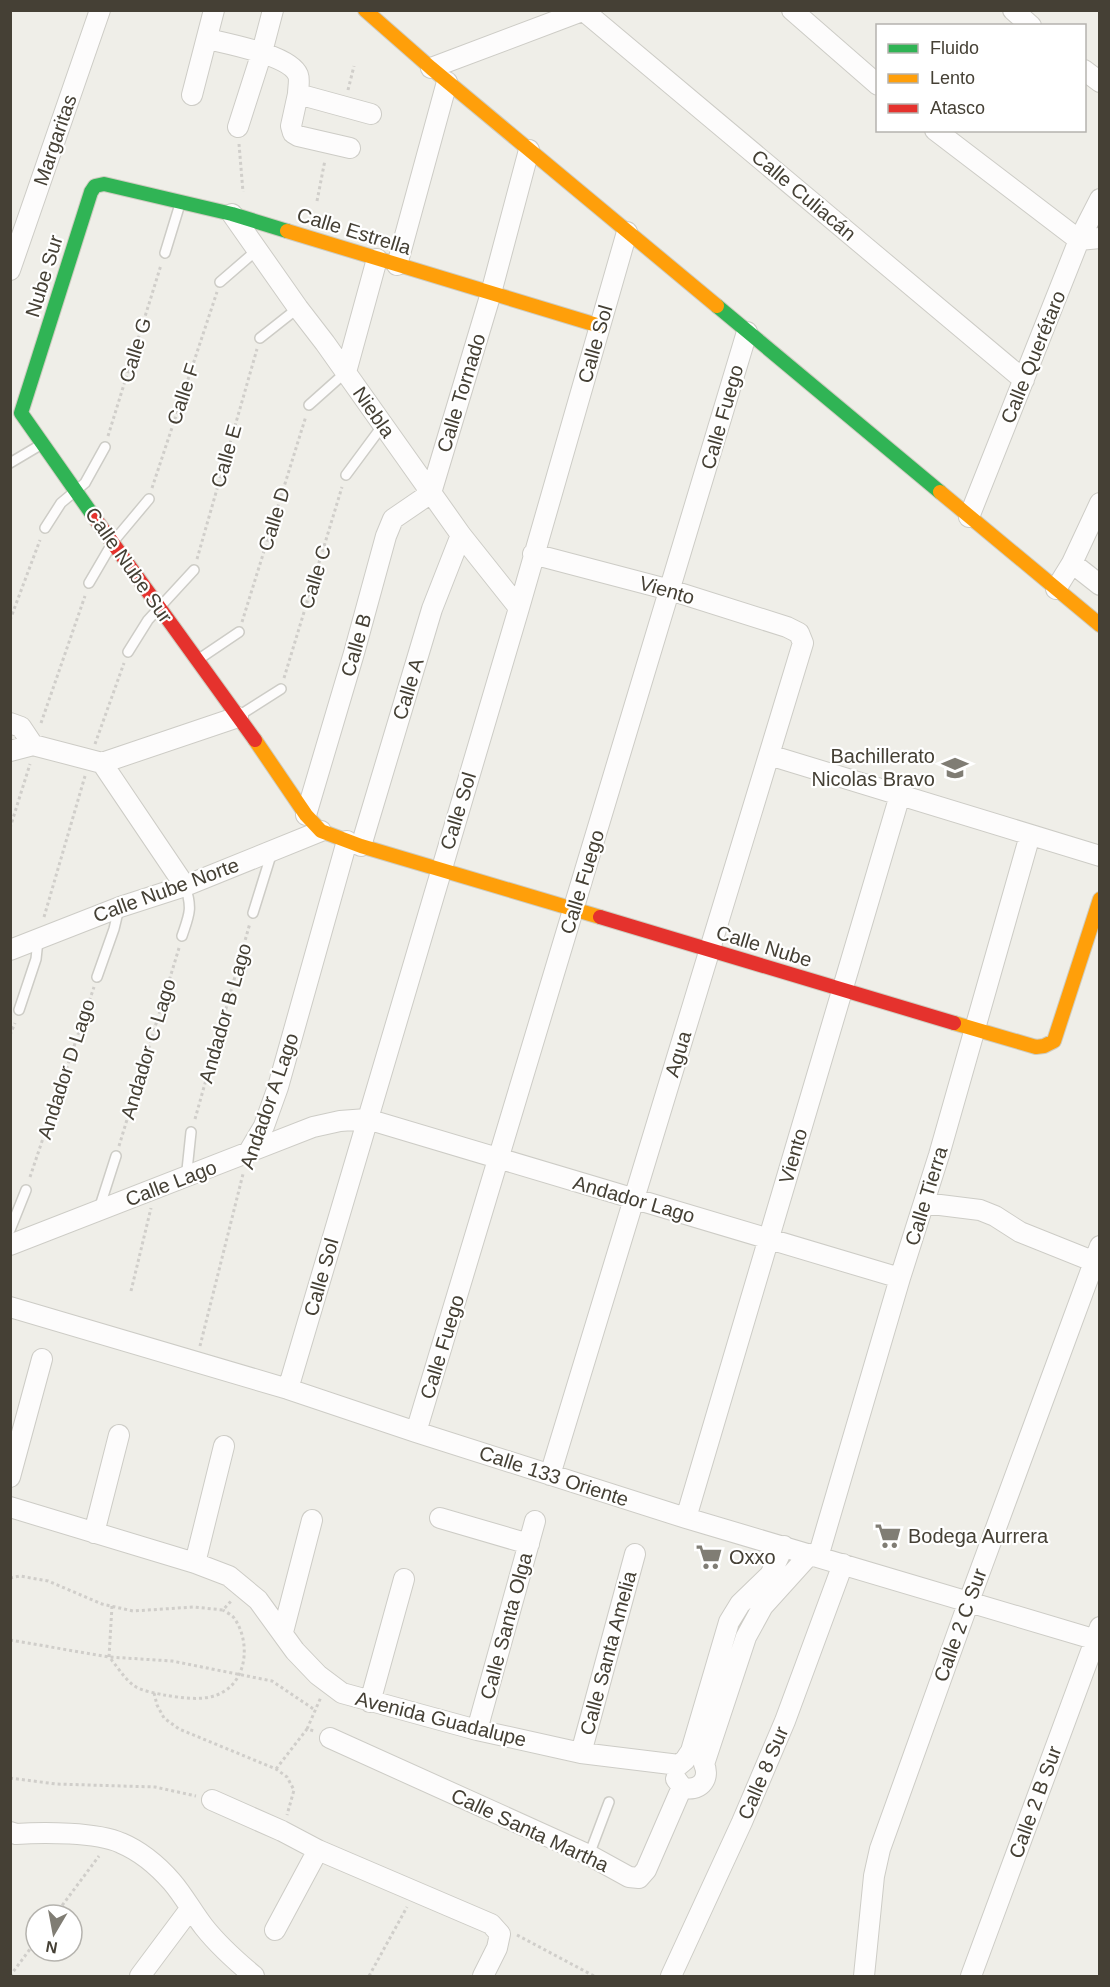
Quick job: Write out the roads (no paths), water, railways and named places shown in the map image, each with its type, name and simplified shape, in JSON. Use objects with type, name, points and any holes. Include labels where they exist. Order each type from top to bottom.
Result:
[{"type":"street","name":"Margaritas","points":[[10,270],[100,10]]},
{"type":"street","points":[[192,95],[214,10]]},
{"type":"street","points":[[238,127],[273,10]]},
{"type":"street","points":[[365,10],[447,82],[1100,625]]},
{"type":"street","points":[[792,10],[876,83]]},
{"type":"street","points":[[1013,10],[1029,24]]},
{"type":"street","points":[[431,68],[585,11]]},
{"type":"street","name":"Calle Culiacán","points":[[585,11],[1024,380]]},
{"type":"street","points":[[207,39],[262,52],[293,68],[299,77],[291,126],[292,133],[350,148]]},
{"type":"street","points":[[1086,72],[1100,82]]},
{"type":"street","points":[[398,265],[447,82]]},
{"type":"street","points":[[298,94],[371,114]]},
{"type":"street","points":[[938,132],[1079,240],[1100,238]]},
{"type":"street","name":"Calle Tornado","points":[[431,493],[491,293],[529,150]]},
{"type":"street","name":"Calle Estrella","points":[[95,186],[104,184],[232,214],[600,326]]},
{"type":"street","name":"Nube Sur","points":[[21,413],[91,192],[95,186]]},
{"type":"street","name":"Calle Querétaro","points":[[969,517],[1079,240],[1100,199]]},
{"type":"street","name":"Niebla","points":[[232,214],[460,535],[519,608]]},
{"type":"street","name":"Calle Sol","points":[[288,1389],[519,608],[627,232]]},
{"type":"street","points":[[346,372],[377,259]]},
{"type":"street","name":"Calle Fuego","points":[[416,1432],[747,332]]},
{"type":"street","name":"Calle Nube Sur","points":[[21,413],[306,815],[321,831]]},
{"type":"street","name":"Calle B","points":[[306,815],[386,536],[393,519],[431,493]]},
{"type":"street","points":[[1056,589],[1072,563],[1100,503]]},
{"type":"street","name":"Calle A","points":[[354,844],[432,609],[460,535]]},
{"type":"street","name":"Viento","points":[[533,554],[670,590],[787,627],[799,633]]},
{"type":"street","points":[[1072,563],[1100,585]]},
{"type":"street","name":"Agua","points":[[550,1475],[803,643],[799,633]]},
{"type":"street","points":[[10,751],[33,745],[96,761],[238,717]]},
{"type":"street","points":[[10,723],[21,728],[33,745]]},
{"type":"street","points":[[769,755],[1100,856]]},
{"type":"street","points":[[96,761],[185,886]]},
{"type":"street","name":"Viento","points":[[686,1518],[900,795]]},
{"type":"street","name":"Calle Nube","points":[[321,831],[354,844],[1036,1047],[1054,1041],[1100,899]]},
{"type":"street","name":"Calle Nube Norte","points":[[10,950],[120,907],[185,886],[321,831]]},
{"type":"street","name":"Calle Tierra","points":[[814,1556],[924,1203],[976,1029],[1030,835]]},
{"type":"street","name":"Andador A Lago","points":[[248,1153],[264,1125],[278,1087],[354,844]]},
{"type":"street","name":"Calle Lago","points":[[10,1245],[313,1127],[340,1121],[367,1119]]},
{"type":"street","name":"Andador Lago","points":[[367,1119],[900,1278]]},
{"type":"street","points":[[924,1203],[981,1210],[1020,1232],[1097,1257]]},
{"type":"street","name":"Calle 2 C Sur","points":[[864,1977],[874,1876],[880,1849],[1097,1257]]},
{"type":"street","name":"Calle 133 Oriente","points":[[10,1306],[288,1389],[686,1518],[969,1601],[1098,1636]]},
{"type":"street","points":[[10,1477],[42,1359]]},
{"type":"street","points":[[94,1533],[119,1435]]},
{"type":"street","points":[[195,1563],[224,1446]]},
{"type":"street","name":"Avenida Guadalupe","points":[[10,1507],[195,1563],[229,1576],[258,1600],[296,1651],[327,1682],[342,1693],[477,1730],[581,1753],[679,1765]]},
{"type":"street","points":[[440,1518],[529,1544]]},
{"type":"street","points":[[283,1632],[312,1520]]},
{"type":"street","name":"Calle Santa Olga","points":[[477,1730],[536,1521]]},
{"type":"street","points":[[784,1546],[770,1575],[740,1604],[729,1622],[691,1751],[686,1760],[679,1765],[676,1777],[688,1788],[702,1785],[705,1780],[704,1764],[740,1652],[757,1616],[781,1586],[814,1556]]},
{"type":"street","name":"Calle Santa Amelia","points":[[581,1753],[635,1554]]},
{"type":"street","name":"Calle 8 Sur","points":[[671,1977],[742,1822],[780,1731],[843,1564]]},
{"type":"street","points":[[370,1702],[404,1579]]},
{"type":"street","points":[[740,1604],[757,1616]]},
{"type":"street","name":"Calle 2 B Sur","points":[[971,1977],[1098,1636]]},
{"type":"street","name":"Calle Santa Martha","points":[[330,1738],[589,1855],[629,1877],[639,1878],[646,1870],[688,1788]]},
{"type":"street","points":[[212,1800],[282,1831],[318,1850],[491,1924],[500,1934],[497,1948],[483,1977]]},
{"type":"street","points":[[10,1832],[15,1834],[63,1833],[111,1840],[146,1857],[172,1882],[190,1909],[232,1958],[254,1977]]},
{"type":"street","points":[[276,1930],[318,1850]]},
{"type":"street","points":[[140,1977],[190,1909]]},
{"type":"lane","points":[[165,253],[180,202]]},
{"type":"lane","points":[[220,282],[256,250]]},
{"type":"lane","points":[[260,338],[298,308]]},
{"type":"lane","points":[[309,405],[346,372]]},
{"type":"lane","points":[[346,475],[383,425]]},
{"type":"lane","points":[[10,463],[43,443]]},
{"type":"lane","points":[[45,528],[62,503],[85,483],[105,447]]},
{"type":"lane","points":[[89,584],[113,542],[148,499]]},
{"type":"lane","points":[[128,652],[148,621],[194,570]]},
{"type":"lane","points":[[197,661],[239,632]]},
{"type":"lane","points":[[238,717],[281,689]]},
{"type":"lane","points":[[253,913],[272,850]]},
{"type":"lane","points":[[182,936],[190,912],[190,901],[185,886]]},
{"type":"lane","name":"Andador D Lago","points":[[97,977],[120,907]]},
{"type":"lane","points":[[19,1010],[36,959],[38,938]]},
{"type":"lane","points":[[188,1177],[191,1132]]},
{"type":"lane","points":[[98,1211],[116,1156]]},
{"type":"lane","points":[[10,1230],[26,1190]]},
{"type":"lane","points":[[589,1855],[609,1802]]},
{"type":"place","name":"Bachillerato Nicolas Bravo","points":[[955,768]]},
{"type":"place","name":"Bodega Aurrera","points":[[888,1536]]},
{"type":"place","name":"Oxxo","points":[[709,1557]]}]
